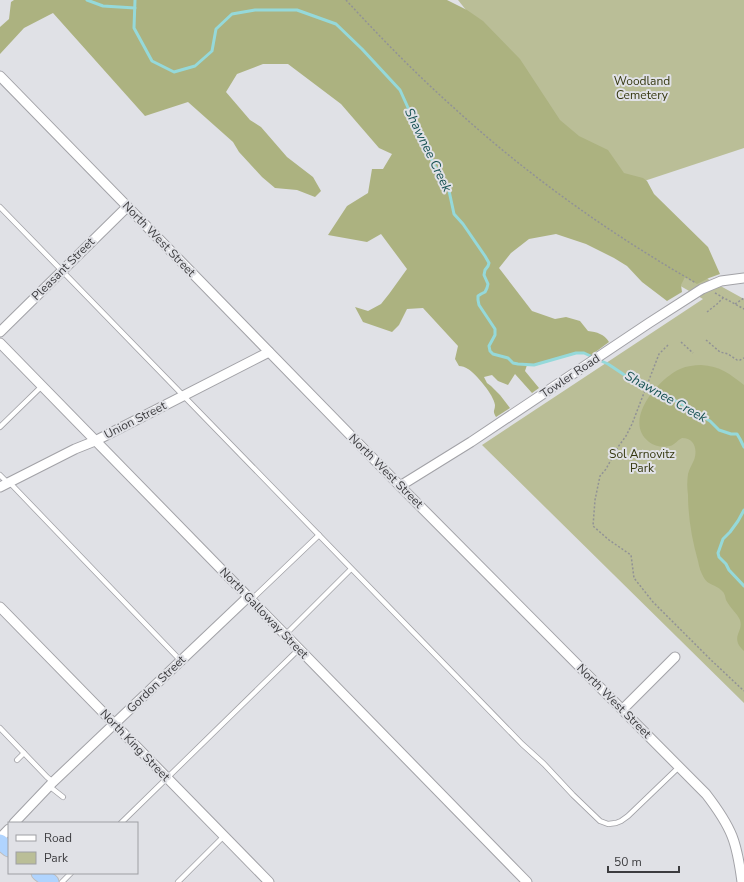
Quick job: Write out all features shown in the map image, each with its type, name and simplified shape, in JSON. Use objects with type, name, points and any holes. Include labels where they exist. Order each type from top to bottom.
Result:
[{"type":"highway","points":[[0,842],[8,848]]},
{"type":"highway","points":[[40,874],[51,882]]},
{"type":"street","name":"North West Street","points":[[0,76],[400,486],[706,794],[717,808],[732,837],[742,882]]},
{"type":"street","name":"Pleasant Street","points":[[0,332],[127,207]]},
{"type":"street","name":"Towler Road","points":[[400,486],[470,442],[704,288],[721,281],[744,278]]},
{"type":"street","name":"North Galloway Street","points":[[0,343],[527,882]]},
{"type":"street","name":"Union Street","points":[[4,485],[269,352]]},
{"type":"street","name":"Gordon Street","points":[[15,822],[51,784],[250,598]]},
{"type":"street","name":"North King Street","points":[[1,609],[270,882]]},
{"type":"street","points":[[623,709],[675,657]]},
{"type":"street","points":[[0,838],[8,829]]},
{"type":"lane","points":[[0,207],[351,569],[600,821],[608,824],[621,821],[680,767]]},
{"type":"lane","points":[[0,427],[42,386]]},
{"type":"lane","points":[[0,475],[4,485],[11,484],[181,661]]},
{"type":"lane","points":[[250,598],[319,535]]},
{"type":"lane","points":[[285,635],[351,569]]},
{"type":"lane","points":[[122,822],[299,649]]},
{"type":"lane","points":[[0,728],[47,777],[51,784],[63,797]]},
{"type":"lane","points":[[17,760],[24,753]]},
{"type":"lane","points":[[178,882],[224,836]]},
{"type":"lane","points":[[62,882],[70,874]]},
{"type":"path","points":[[346,0],[401,58],[435,91],[484,135],[520,164],[564,198],[644,252],[704,288],[744,309]]},
{"type":"path","points":[[707,312],[723,298]]},
{"type":"path","points":[[735,304],[744,298]]},
{"type":"path","points":[[706,340],[720,352],[728,354],[737,360],[744,358]]},
{"type":"path","points":[[681,342],[693,354]]},
{"type":"path","points":[[668,345],[659,354],[626,436],[606,469],[600,476],[595,500],[593,526],[609,540],[631,555],[634,578],[653,602],[744,691]]},
{"type":"green space","points":[[14,0],[447,0],[467,10],[483,21],[520,59],[560,120],[579,136],[608,150],[624,173],[643,178],[647,181],[654,194],[708,247],[720,274],[697,284],[685,277],[681,285],[682,292],[667,301],[642,282],[627,266],[586,244],[556,234],[529,239],[511,253],[499,268],[532,311],[555,319],[566,317],[580,321],[588,331],[600,334],[609,342],[590,356],[584,353],[576,353],[534,365],[527,365],[525,371],[539,388],[532,393],[515,374],[508,385],[498,381],[492,375],[484,377],[487,383],[500,395],[510,408],[496,417],[494,412],[494,401],[488,391],[480,380],[465,367],[459,366],[455,359],[458,346],[423,308],[407,309],[399,325],[392,332],[363,322],[355,307],[368,311],[381,304],[407,269],[381,234],[367,242],[328,235],[347,206],[368,193],[372,169],[383,169],[392,154],[379,148],[341,104],[288,64],[263,64],[237,74],[226,92],[250,120],[261,127],[287,157],[313,177],[321,191],[315,197],[297,190],[275,188],[262,177],[239,152],[233,142],[188,102],[145,116],[53,13],[24,28],[0,54],[0,27],[9,19],[11,2]]},
{"type":"green space","name":"Sol Arnovitz Park","points":[[356,0],[706,278],[744,299],[744,703],[482,445],[703,299],[677,284]]},
{"type":"green space","name":"Woodland Cemetery","points":[[458,0],[744,0],[744,148],[611,192]]},
{"type":"green space","points":[[701,365],[719,369],[744,385],[744,651],[737,638],[741,624],[740,620],[726,600],[723,592],[708,582],[700,570],[692,537],[687,484],[688,472],[696,452],[694,445],[690,440],[682,438],[673,445],[667,447],[653,445],[642,433],[639,423],[641,412],[646,401],[662,382],[671,374],[680,369]]},
{"type":"waterway","points":[[87,0],[103,6],[135,8]]},
{"type":"waterway","name":"Shawnee Creek","points":[[135,0],[134,28],[152,61],[174,72],[195,66],[212,51],[216,29],[232,14],[255,10],[297,10],[336,24],[362,49],[400,90],[434,165],[448,186],[454,214],[463,224],[489,263],[484,275],[488,284],[487,288],[485,292],[478,296],[478,300],[479,305],[495,329],[495,335],[489,346],[490,351],[493,354],[508,358],[513,363],[534,365],[576,353],[584,353],[608,364],[647,390],[660,393],[680,403],[710,421],[719,430],[731,434],[737,434],[744,447]]},
{"type":"waterway","name":"Shawnee Creek","points":[[744,510],[738,521],[723,539],[718,553],[719,557],[726,564],[729,570],[744,586]]}]
